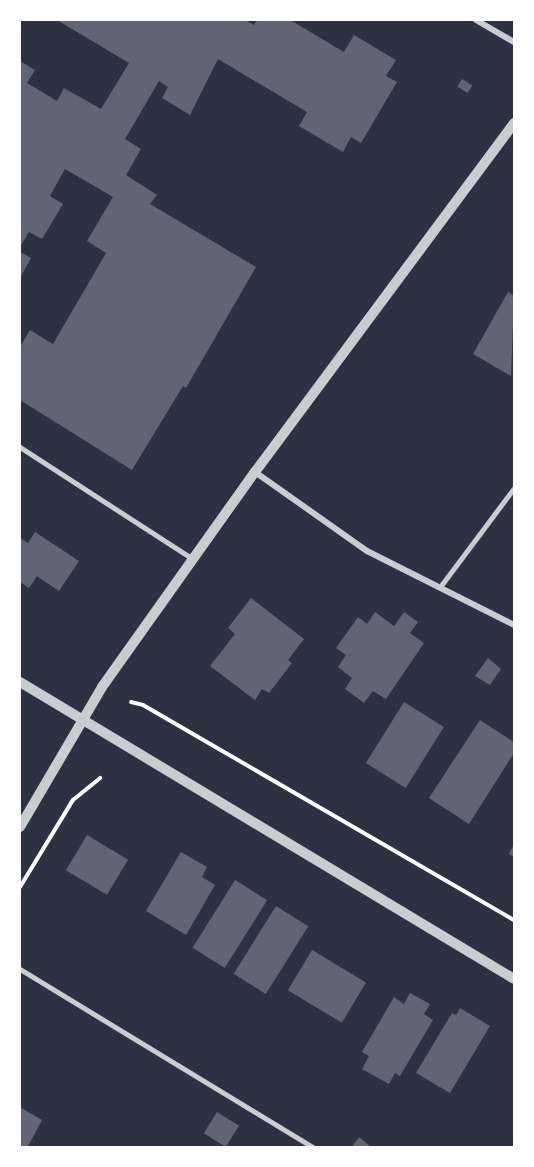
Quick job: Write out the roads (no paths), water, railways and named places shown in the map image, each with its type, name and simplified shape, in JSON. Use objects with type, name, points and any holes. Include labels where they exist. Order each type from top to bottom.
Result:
[{"type":"street","points":[[476,20],[514,42]]},
{"type":"street","points":[[20,827],[81,717],[255,472],[514,123]]},
{"type":"street","points":[[255,472],[342,535],[514,625]]},
{"type":"street","points":[[20,682],[514,979]]},
{"type":"lane","points":[[20,447],[193,559]]},
{"type":"lane","points":[[440,587],[514,488]]},
{"type":"lane","points":[[20,969],[314,1148]]}]
